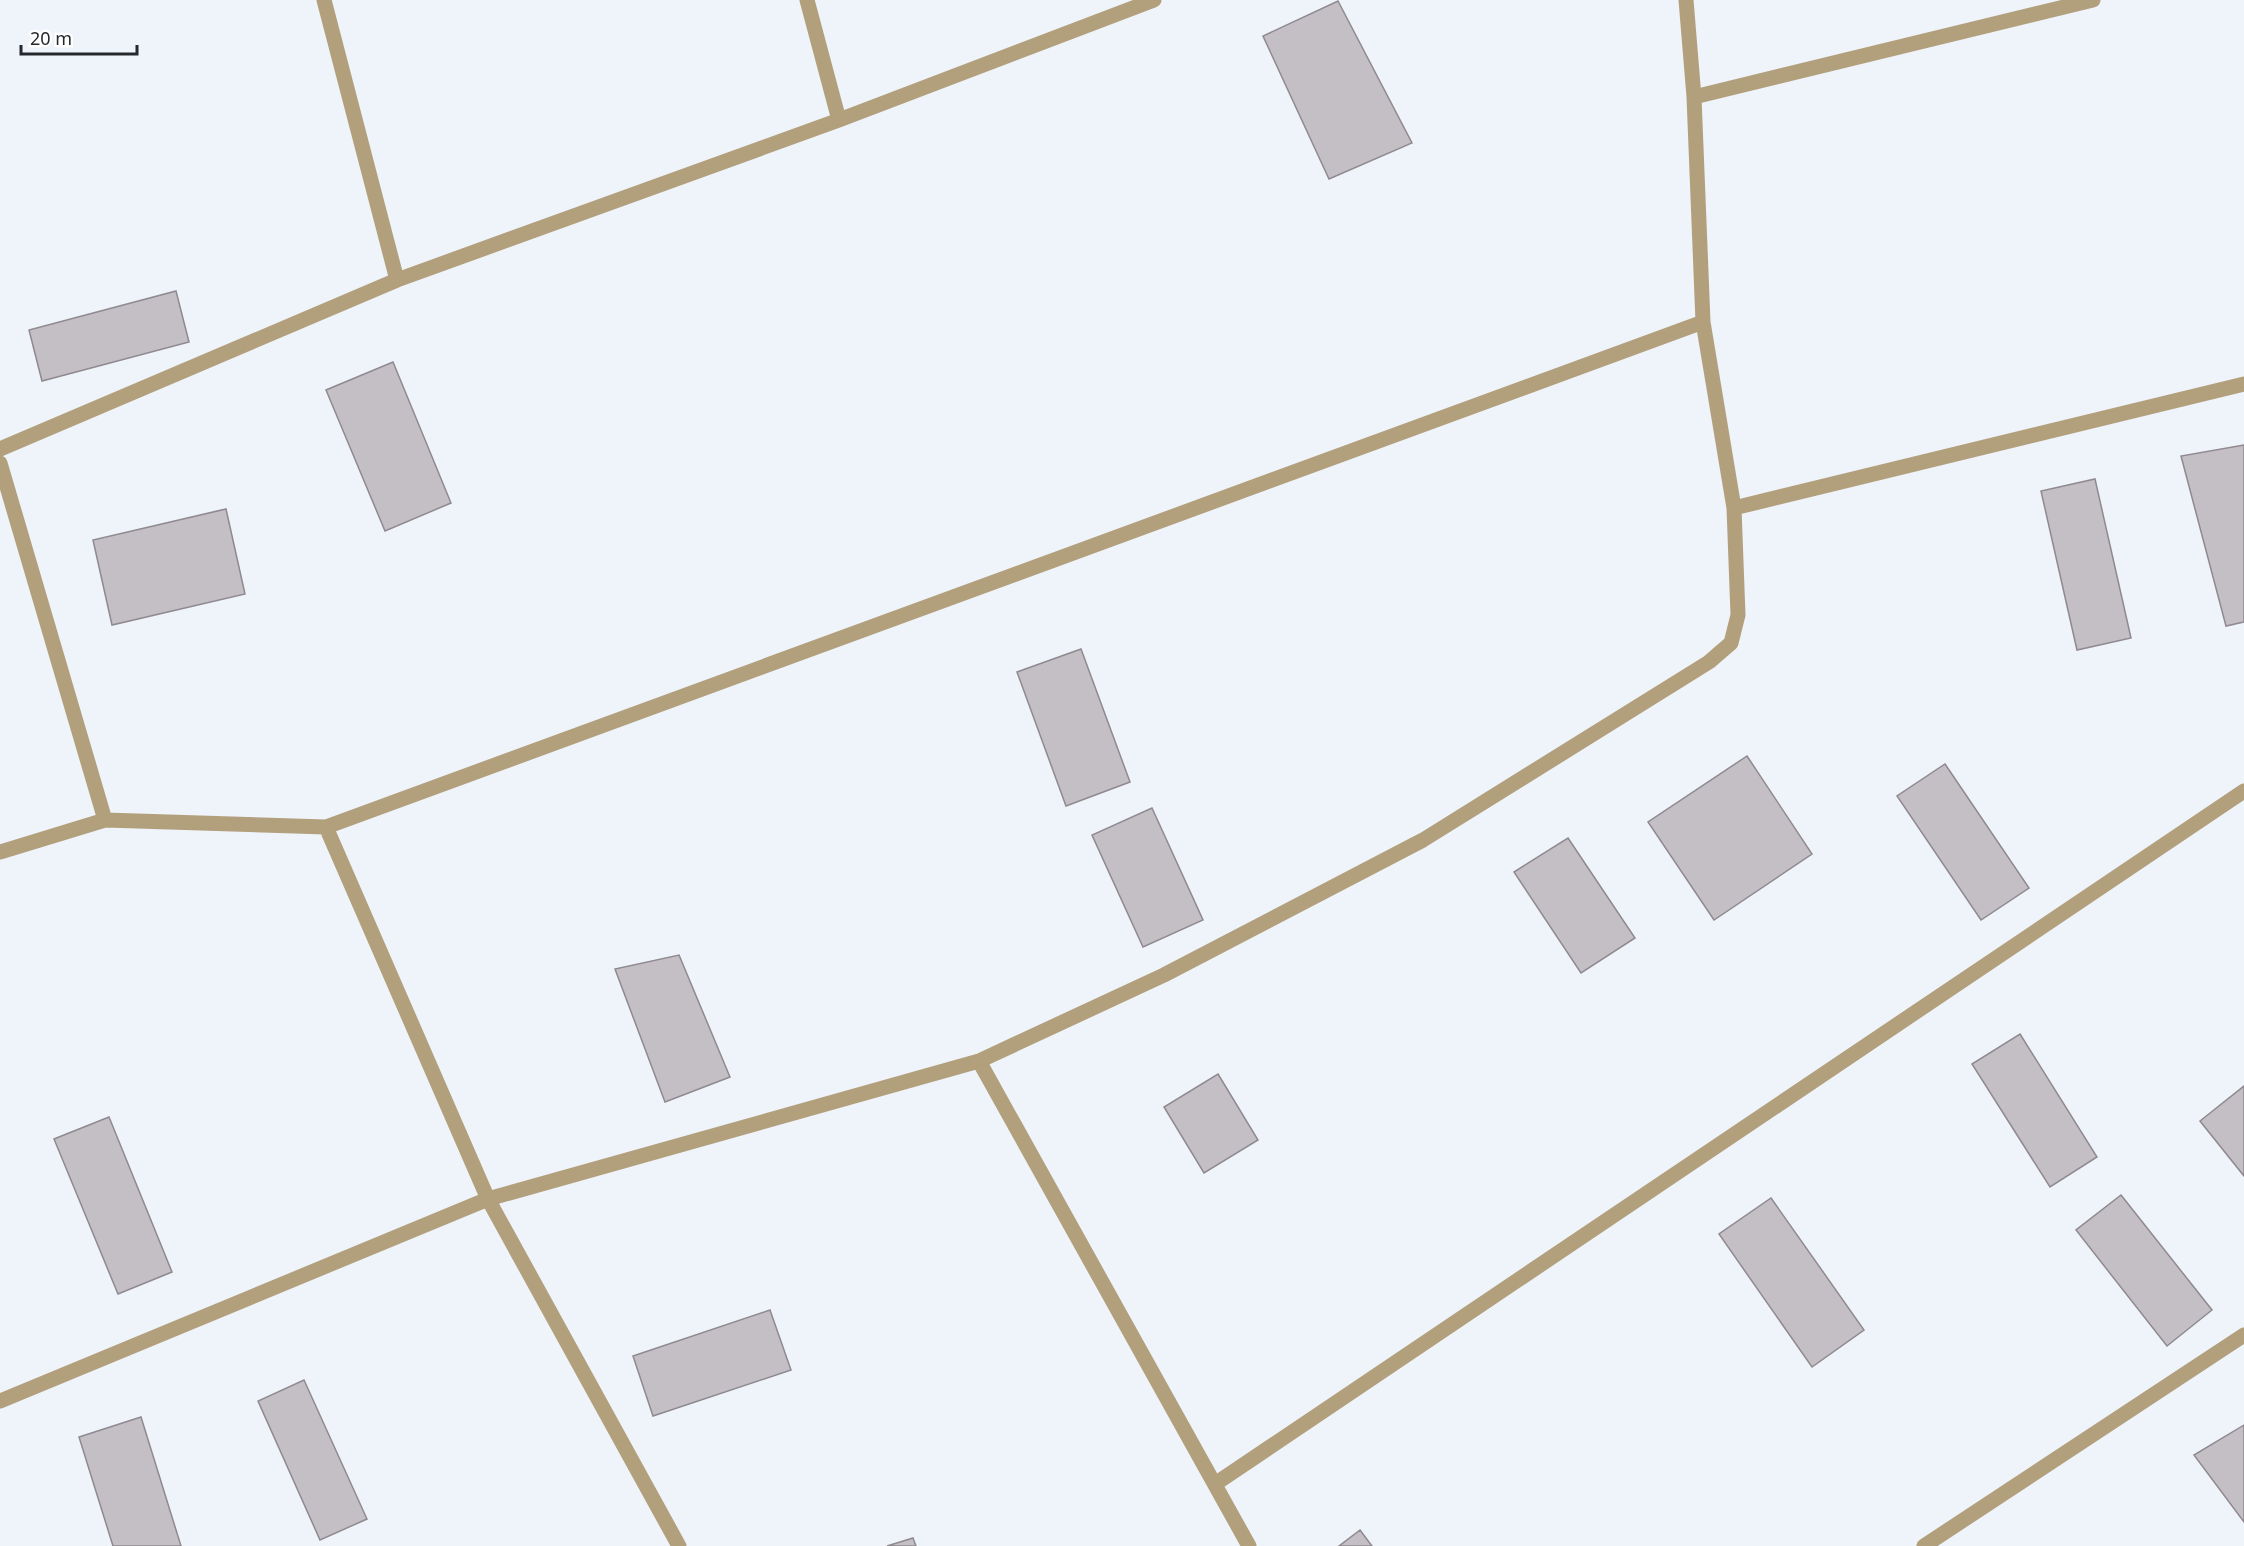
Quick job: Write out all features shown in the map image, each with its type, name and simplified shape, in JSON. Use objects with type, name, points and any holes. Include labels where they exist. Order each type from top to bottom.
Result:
[{"type":"street","points":[[324,0],[397,280]]},
{"type":"street","points":[[807,0],[839,120]]},
{"type":"street","points":[[0,449],[397,280],[839,120],[1154,0]]},
{"type":"street","points":[[0,1401],[488,1199],[979,1061],[1164,975],[1423,840],[1709,662],[1731,643],[1738,615],[1734,508],[1703,322],[1694,97],[1686,0]]},
{"type":"street","points":[[1694,97],[2093,0]]},
{"type":"street","points":[[0,852],[105,820],[326,826],[1703,322]]},
{"type":"street","points":[[1734,508],[2244,384]]},
{"type":"street","points":[[0,463],[105,820]]},
{"type":"street","points":[[1215,1484],[2244,791]]},
{"type":"street","points":[[326,826],[488,1199],[679,1546]]},
{"type":"street","points":[[979,1061],[1249,1546]]},
{"type":"street","points":[[1924,1546],[2244,1335]]},
{"type":"building","points":[[1338,1],[1412,143],[1329,179],[1263,36]]},
{"type":"building","points":[[176,291],[189,342],[42,381],[29,330]]},
{"type":"building","points":[[393,362],[451,503],[385,531],[326,390]]},
{"type":"building","points":[[2244,445],[2244,622],[2226,626],[2181,456]]},
{"type":"building","points":[[2095,479],[2131,638],[2077,650],[2041,491]]},
{"type":"building","points":[[226,509],[245,594],[112,625],[93,540]]},
{"type":"building","points":[[1081,649],[1130,782],[1066,806],[1017,672]]},
{"type":"building","points":[[1747,756],[1812,854],[1714,920],[1648,822]]},
{"type":"building","points":[[1945,764],[2029,888],[1981,920],[1897,796]]},
{"type":"building","points":[[1152,808],[1203,920],[1143,947],[1092,835]]},
{"type":"building","points":[[1568,838],[1635,938],[1581,973],[1514,872]]},
{"type":"building","points":[[679,955],[730,1077],[665,1102],[615,969]]},
{"type":"building","points":[[2020,1034],[2097,1157],[2050,1187],[1972,1064]]},
{"type":"building","points":[[1218,1074],[1258,1140],[1204,1173],[1164,1107]]},
{"type":"building","points":[[2244,1086],[2244,1176],[2200,1121]]},
{"type":"building","points":[[109,1117],[172,1272],[118,1294],[54,1139]]},
{"type":"building","points":[[2121,1195],[2212,1310],[2167,1346],[2076,1230]]},
{"type":"building","points":[[1771,1198],[1864,1330],[1812,1367],[1719,1234]]},
{"type":"building","points":[[770,1310],[791,1370],[653,1416],[633,1356]]},
{"type":"building","points":[[304,1380],[367,1519],[320,1540],[258,1401]]},
{"type":"building","points":[[141,1417],[181,1546],[113,1546],[79,1437]]},
{"type":"building","points":[[2244,1425],[2244,1522],[2194,1455]]},
{"type":"building","points":[[1360,1530],[1372,1546],[1339,1546]]},
{"type":"building","points":[[913,1538],[916,1546],[887,1546]]}]
